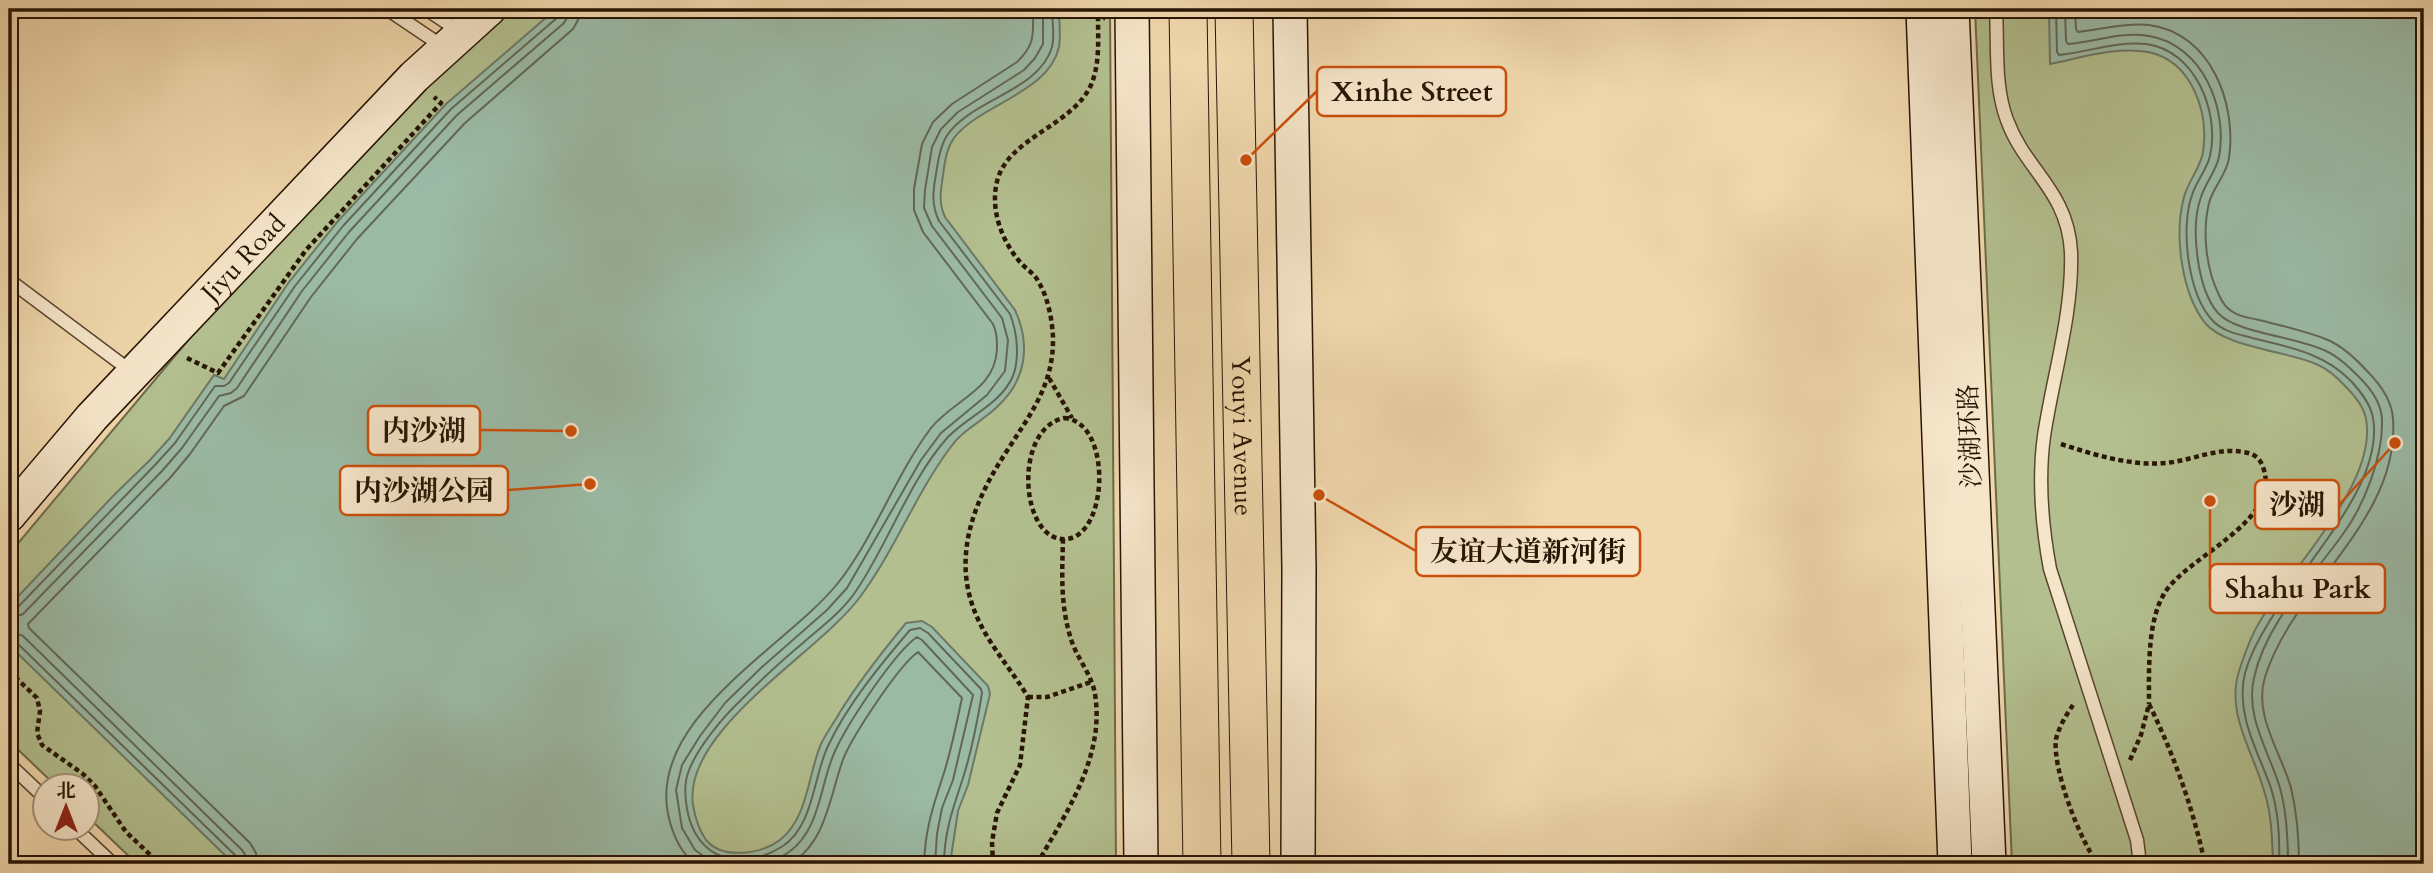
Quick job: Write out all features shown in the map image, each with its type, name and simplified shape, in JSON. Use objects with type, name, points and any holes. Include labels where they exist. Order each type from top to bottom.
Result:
[{"type":"main road","name":"Jiyu Road","points":[[9,515],[92,417],[162,342],[414,77],[489,9]]},
{"type":"main road","name":"Youyi Avenue","points":[[1188,9],[1202,864]]},
{"type":"main road","name":"Youyi Avenue","points":[[1234,9],[1251,864]]},
{"type":"main road","points":[[1290,9],[1299,569],[1298,864]]},
{"type":"main road","name":"沙湖环路","points":[[1923,9],[1955,864]]},
{"type":"main road","name":"沙湖环路","points":[[1952,9],[1989,864]]},
{"type":"main road","points":[[1124,13],[1141,864]]},
{"type":"lane","points":[[387,9],[453,40]]},
{"type":"lane","points":[[426,9],[453,40]]},
{"type":"lane","points":[[1996,9],[2000,94],[2006,118],[2015,140],[2060,204],[2068,227],[2070,277],[2044,439],[2044,535],[2050,569],[2137,840],[2140,864]]},
{"type":"lane","points":[[9,279],[133,373]]},
{"type":"lane","points":[[9,764],[32,786]]},
{"type":"lane","points":[[90,842],[113,864]]},
{"type":"path","points":[[993,864],[992,842],[997,813],[1020,765],[1028,697],[979,623],[967,585],[966,547],[982,494],[1032,412],[1049,377],[1053,335],[1046,302],[1038,282],[1013,252],[1000,227],[996,190],[1002,170],[1014,154],[1071,110],[1088,90],[1097,67],[1098,9]]},
{"type":"path","points":[[1098,18],[1124,13]]},
{"type":"path","points":[[162,342],[172,351],[218,373],[306,250],[440,103],[414,77]]},
{"type":"path","points":[[1049,377],[1072,418],[1082,426],[1096,449],[1099,466],[1095,506],[1084,528],[1076,536],[1063,539],[1048,532],[1036,518],[1029,492],[1029,468],[1035,445],[1044,430],[1056,420],[1072,418]]},
{"type":"path","points":[[2044,439],[2112,459],[2167,463],[2231,451],[2253,454],[2262,464],[2266,486],[2251,515],[2164,594],[2154,626],[2149,704],[2141,735],[2119,783]]},
{"type":"path","points":[[1037,864],[1081,786],[1095,725],[1096,708],[1092,682],[1074,648],[1064,615],[1061,585],[1063,539]]},
{"type":"path","points":[[9,671],[37,698],[40,711],[37,733],[42,745],[83,774],[105,800],[126,832],[160,864]]},
{"type":"path","points":[[1028,697],[1047,697],[1092,682]]},
{"type":"path","points":[[2088,684],[2066,715],[2057,737],[2056,751],[2082,837],[2098,864]]},
{"type":"path","points":[[2149,704],[2167,740],[2188,798],[2205,864]]},
{"type":"shaded area","points":[[510,9],[1110,9],[1116,864],[137,864],[102,830],[102,772],[41,772],[9,741],[9,554],[200,326],[451,59]]},
{"type":"shaded area","points":[[1975,9],[2424,9],[2424,864],[2012,864]]},
{"type":"water","points":[[556,9],[1059,9],[1060,42],[1053,63],[1028,87],[980,116],[954,138],[946,156],[941,186],[945,217],[1015,310],[1020,323],[1024,349],[1015,385],[998,406],[960,436],[950,448],[860,597],[841,619],[730,721],[709,749],[695,777],[695,814],[699,828],[713,846],[742,853],[763,849],[780,840],[789,831],[802,808],[821,744],[848,700],[906,623],[922,621],[932,627],[988,686],[990,694],[968,785],[958,811],[950,864],[234,864],[9,645],[9,606],[169,439],[214,375],[224,379],[289,282],[338,221],[446,104]]},
{"type":"water","points":[[2049,9],[2424,9],[2424,864],[2273,864],[2267,803],[2238,717],[2236,685],[2256,628],[2328,526],[2359,471],[2366,444],[2365,415],[2353,394],[2325,368],[2303,359],[2227,338],[2205,323],[2190,295],[2180,245],[2184,197],[2203,152],[2203,121],[2194,90],[2176,66],[2163,57],[2148,52],[2124,50],[2050,64]]},
{"type":"place","name":"Xinhe Street","points":[[1246,160]]},
{"type":"place","name":"内沙湖","points":[[571,431]]},
{"type":"place","name":"沙湖","points":[[2395,443]]},
{"type":"place","name":"内沙湖公园","points":[[590,484]]},
{"type":"place","name":"友谊大道新河街","points":[[1319,495]]},
{"type":"place","name":"Shahu Park","points":[[2210,501]]}]
